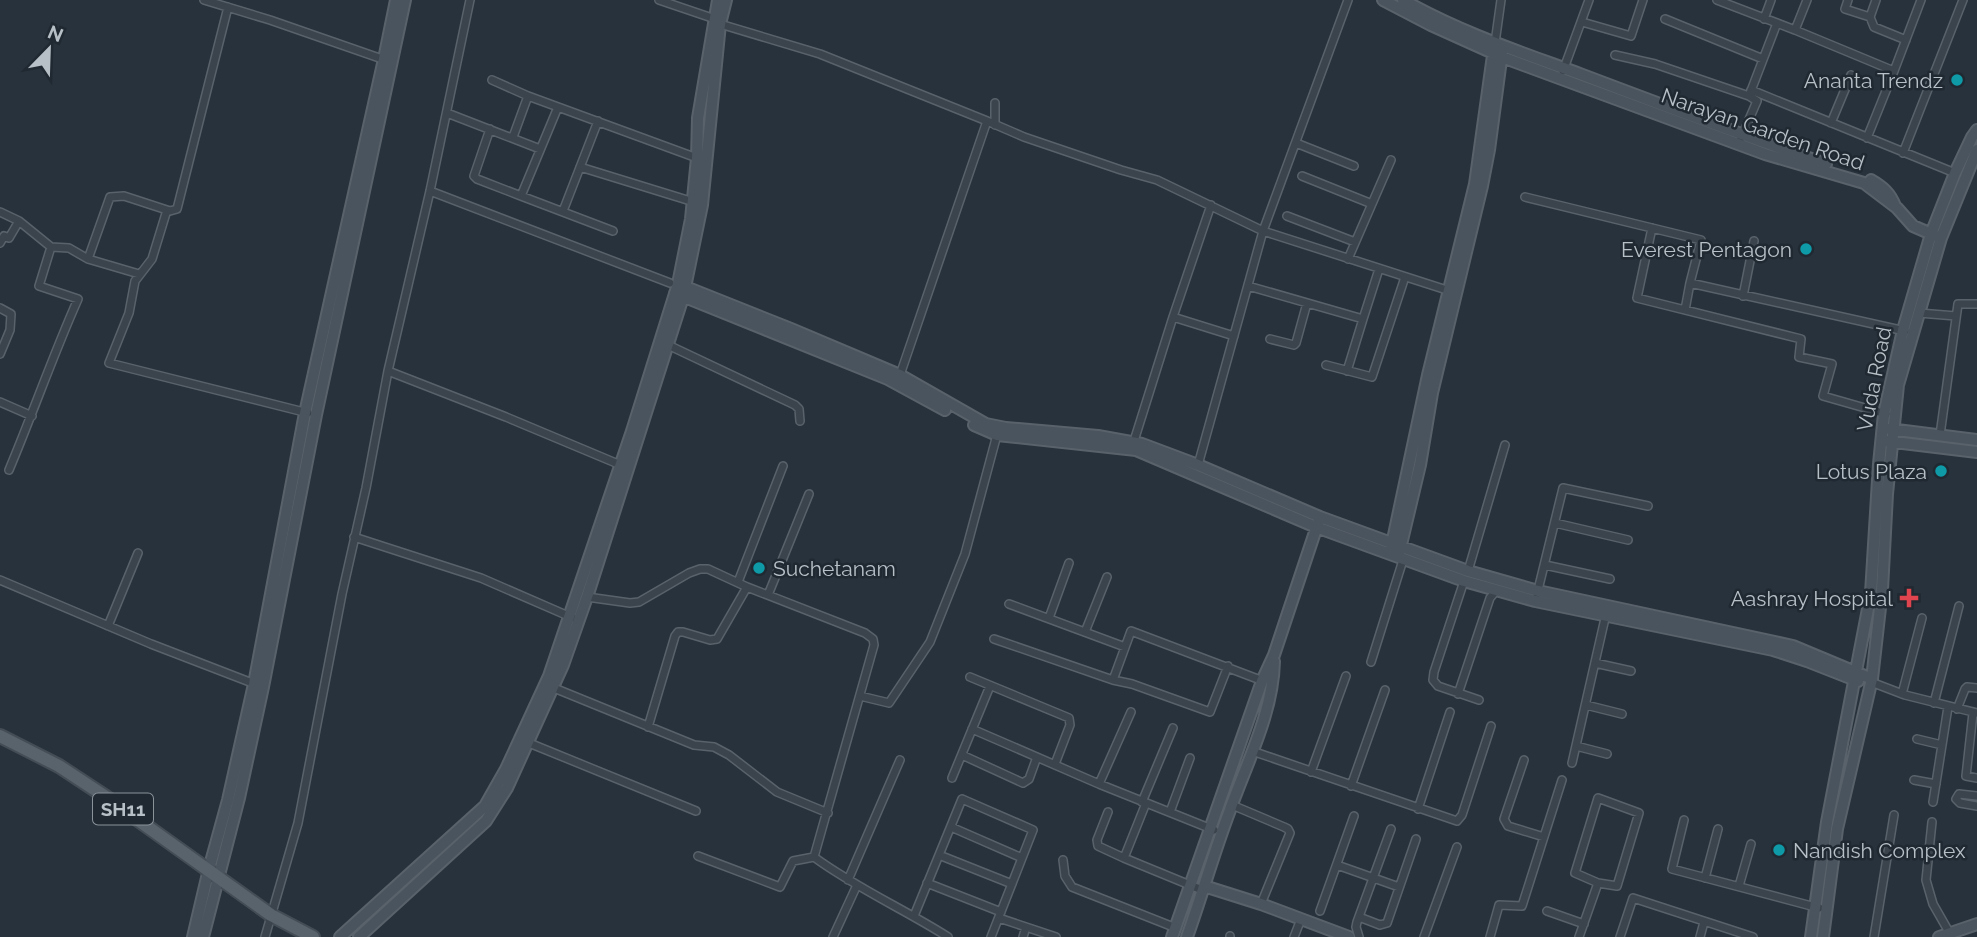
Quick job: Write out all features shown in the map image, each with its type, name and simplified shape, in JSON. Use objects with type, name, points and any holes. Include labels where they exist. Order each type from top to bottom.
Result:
[{"type":"main road","name":"SH11","points":[[0,736],[59,766],[271,915],[313,937]]},
{"type":"main road","name":"SH11","points":[[286,924],[300,937]]},
{"type":"street","points":[[204,0],[388,61]]},
{"type":"street","points":[[388,61],[396,0]]},
{"type":"street","points":[[192,937],[239,799],[310,414],[388,61],[405,0]]},
{"type":"street","points":[[265,937],[298,823],[388,370],[430,191],[470,0]]},
{"type":"street","points":[[659,0],[820,54],[991,123],[1121,170],[1157,180],[1263,231],[1453,292]]},
{"type":"street","points":[[359,937],[486,821],[499,802],[554,688],[623,466],[668,345],[698,203],[718,0]]},
{"type":"street","points":[[698,203],[698,118],[718,21],[726,0]]},
{"type":"street","points":[[1198,465],[1263,231],[1348,0]]},
{"type":"street","name":"Narayan Garden Road","points":[[1383,0],[1431,26],[1740,139],[1765,154],[1864,183],[1897,208],[1916,228],[1936,236]]},
{"type":"street","name":"Narayan Garden Road","points":[[1403,0],[1498,50]]},
{"type":"street","points":[[1371,662],[1397,553],[1428,375],[1484,174],[1501,0]]},
{"type":"street","points":[[1562,74],[1589,0]]},
{"type":"street","points":[[1582,22],[1631,36],[1643,0]]},
{"type":"street","points":[[1717,0],[1733,3],[1764,19],[1894,71]]},
{"type":"street","points":[[1764,19],[1771,0]]},
{"type":"street","points":[[1795,30],[1807,0]]},
{"type":"street","points":[[1848,0],[1845,9],[1870,17]]},
{"type":"street","points":[[1876,0],[1870,17],[1874,27],[1906,40]]},
{"type":"street","points":[[1867,138],[1921,0]]},
{"type":"street","points":[[1903,153],[1963,0]]},
{"type":"street","points":[[88,259],[110,197],[124,196],[175,211],[179,204],[228,7]]},
{"type":"street","points":[[1665,19],[1763,59]]},
{"type":"street","points":[[1750,93],[1777,23]]},
{"type":"street","points":[[1615,55],[1655,64],[1750,93],[1955,173]]},
{"type":"street","points":[[1831,123],[1851,75]]},
{"type":"street","points":[[492,80],[528,96],[697,158]]},
{"type":"street","points":[[1740,139],[1757,101],[1750,93]]},
{"type":"street","points":[[513,137],[528,96]]},
{"type":"street","points":[[900,375],[991,123],[995,103]]},
{"type":"street","points":[[521,195],[558,107]]},
{"type":"street","points":[[447,113],[540,149]]},
{"type":"street","points":[[563,211],[598,121]]},
{"type":"street","points":[[490,129],[474,171],[477,179],[613,231]]},
{"type":"street","name":"Vuda Road","points":[[1824,937],[1818,907],[1827,822],[1848,673],[1871,593],[1872,559],[1889,414],[1908,331],[1955,173],[1977,130]]},
{"type":"street","points":[[1296,143],[1353,166]]},
{"type":"street","name":"Vuda Road","points":[[1908,331],[1919,313],[1936,236],[1977,150]]},
{"type":"street","points":[[1348,259],[1391,160]]},
{"type":"street","points":[[580,167],[698,203]]},
{"type":"street","points":[[1302,176],[1372,204]]},
{"type":"street","points":[[430,191],[678,289],[888,379],[982,430],[1098,436],[1133,441],[1198,465],[1318,522]]},
{"type":"street","points":[[1525,197],[1701,240],[1685,310]]},
{"type":"street","points":[[1133,441],[1211,205]]},
{"type":"street","points":[[167,210],[152,259],[135,281],[129,313],[109,363],[310,414]]},
{"type":"street","points":[[0,212],[19,221],[51,247],[69,248],[88,259],[139,274]]},
{"type":"street","points":[[1287,216],[1355,242]]},
{"type":"street","points":[[0,243],[4,236],[9,238],[19,221]]},
{"type":"street","points":[[1651,228],[1637,298],[1801,339],[1799,357],[1832,364],[1823,396],[1889,414]]},
{"type":"street","points":[[1743,296],[1754,241]]},
{"type":"street","points":[[9,470],[78,299],[39,286],[51,247]]},
{"type":"street","points":[[1347,371],[1379,269]]},
{"type":"street","points":[[1326,365],[1372,377],[1405,277]]},
{"type":"street","points":[[1690,283],[1908,331]]},
{"type":"street","points":[[1248,286],[1363,319]]},
{"type":"street","points":[[678,289],[782,325],[900,375],[998,431],[1136,450],[1397,553],[1466,576],[1537,596],[1607,611],[1782,643],[1802,649],[1848,673],[1902,694],[1975,713],[1966,776],[1977,778]]},
{"type":"street","points":[[340,937],[485,806],[506,769],[574,619],[587,597],[632,431],[678,289]]},
{"type":"street","points":[[1270,339],[1294,345],[1307,303]]},
{"type":"street","points":[[1940,435],[1958,304],[1977,304]]},
{"type":"street","points":[[0,308],[11,314],[10,330],[0,354]]},
{"type":"street","points":[[1919,313],[1956,316]]},
{"type":"street","points":[[1173,317],[1234,336]]},
{"type":"street","points":[[668,345],[795,405],[799,409],[800,421]]},
{"type":"street","points":[[388,370],[623,466]]},
{"type":"street","points":[[0,402],[32,416]]},
{"type":"street","points":[[1888,428],[1977,440]]},
{"type":"street","points":[[860,696],[889,703],[930,642],[965,554],[998,431]]},
{"type":"street","points":[[1887,441],[1977,452]]},
{"type":"street","name":"Vuda Road","points":[[1811,937],[1871,682],[1882,590],[1887,441]]},
{"type":"street","points":[[1479,700],[1438,686],[1433,676],[1505,445]]},
{"type":"street","points":[[738,582],[783,466]]},
{"type":"street","points":[[1537,596],[1563,488],[1648,506]]},
{"type":"street","points":[[768,595],[809,494]]},
{"type":"street","points":[[1063,860],[1065,876],[1072,887],[1174,933],[1209,828],[1274,655],[1318,522]]},
{"type":"street","points":[[1555,523],[1628,540]]},
{"type":"street","points":[[355,537],[468,573],[574,619]]},
{"type":"street","points":[[108,626],[138,553]]},
{"type":"street","points":[[1049,618],[1069,563]]},
{"type":"street","points":[[1545,565],[1610,579]]},
{"type":"street","points":[[587,597],[629,603],[639,601],[649,598],[689,573],[708,569],[865,633],[873,639],[874,645],[814,857]]},
{"type":"street","points":[[1466,576],[1496,591],[1537,596]]},
{"type":"street","points":[[1085,632],[1107,577]]},
{"type":"street","points":[[0,580],[259,686]]},
{"type":"street","points":[[648,727],[675,636],[678,632],[683,632],[710,640],[716,639],[747,587]]},
{"type":"street","points":[[1458,694],[1490,598],[1496,591]]},
{"type":"street","points":[[1009,604],[1125,647]]},
{"type":"street","points":[[1934,703],[1959,606]]},
{"type":"street","points":[[1572,763],[1607,611]]},
{"type":"street","points":[[1902,694],[1923,618]]},
{"type":"street","points":[[1112,680],[1131,631],[1274,685]]},
{"type":"street","points":[[995,639],[1210,712],[1228,666]]},
{"type":"street","points":[[1187,937],[1274,685],[1274,655]]},
{"type":"street","points":[[1595,663],[1631,671]]},
{"type":"street","points":[[1311,772],[1346,676]]},
{"type":"street","points":[[970,677],[1069,718],[1070,725],[1055,764]]},
{"type":"street","points":[[952,778],[990,685]]},
{"type":"street","points":[[1933,802],[1942,745],[1952,708],[1967,687],[1977,688]]},
{"type":"street","points":[[554,688],[694,745],[714,747],[729,755],[777,792],[828,813]]},
{"type":"street","points":[[1352,786],[1385,690]]},
{"type":"street","points":[[1586,705],[1622,714]]},
{"type":"street","points":[[1100,784],[1132,712]]},
{"type":"street","points":[[1418,809],[1450,712]]},
{"type":"street","points":[[1252,751],[1452,820],[1460,819],[1491,726]]},
{"type":"street","points":[[1124,858],[1173,728]]},
{"type":"street","points":[[972,729],[1144,803],[1222,833]]},
{"type":"street","points":[[1917,739],[1942,745]]},
{"type":"street","points":[[529,743],[696,811]]},
{"type":"street","points":[[1576,746],[1607,754]]},
{"type":"street","points":[[962,755],[1023,783],[1029,779],[1037,757]]},
{"type":"street","points":[[1170,812],[1190,758]]},
{"type":"street","points":[[848,880],[900,760]]},
{"type":"street","points":[[1524,760],[1504,819],[1508,826],[1544,837]]},
{"type":"street","points":[[1490,937],[1499,905],[1522,906],[1562,780]]},
{"type":"street","points":[[1914,780],[1936,784]]},
{"type":"street","points":[[1977,796],[1959,793],[1956,799],[1960,803],[1977,806]]},
{"type":"street","points":[[914,916],[962,799],[1033,830],[991,937]]},
{"type":"street","points":[[1598,799],[1639,813],[1618,886],[1598,883],[1575,873],[1598,799]]},
{"type":"street","points":[[1231,804],[1284,827],[1290,833],[1261,904]]},
{"type":"street","points":[[1108,812],[1098,846],[1190,886],[1261,904],[1336,935],[1349,937]]},
{"type":"street","points":[[1874,937],[1894,815]]},
{"type":"street","points":[[1320,911],[1354,816]]},
{"type":"street","points":[[1684,820],[1672,869],[1818,907]]},
{"type":"street","points":[[1933,822],[1926,880],[1944,935],[1977,924]]},
{"type":"street","points":[[951,827],[1022,858]]},
{"type":"street","points":[[1359,937],[1356,927],[1391,829]]},
{"type":"street","points":[[1705,878],[1718,829]]},
{"type":"street","points":[[1359,917],[1380,925],[1387,923],[1416,839]]},
{"type":"street","points":[[1739,886],[1751,844]]},
{"type":"street","points":[[1424,937],[1457,847]]},
{"type":"street","points":[[939,855],[1012,884]]},
{"type":"street","points":[[698,856],[780,887],[793,861],[814,857],[857,886],[948,937]]},
{"type":"street","points":[[1337,865],[1399,887]]},
{"type":"street","points":[[203,937],[213,872]]},
{"type":"street","points":[[927,883],[1026,927],[1056,937]]},
{"type":"street","points":[[1579,937],[1598,883]]},
{"type":"street","points":[[833,937],[857,886]]},
{"type":"street","points":[[1620,937],[1633,898],[1753,937]]},
{"type":"street","points":[[1548,911],[1584,924]]},
{"type":"street","points":[[1294,937],[1301,919]]},
{"type":"street","points":[[1700,937],[1704,922]]},
{"type":"street","points":[[1023,937],[1026,927]]},
{"type":"place","name":"Ananta Trendz","points":[[1957,80]]},
{"type":"place","name":"Everest Pentagon","points":[[1806,249]]},
{"type":"place","name":"Lotus Plaza","points":[[1941,471]]},
{"type":"place","name":"Suchetanam","points":[[759,568]]},
{"type":"place","name":"Aashray Hospital","points":[[1909,598]]},
{"type":"place","name":"Nandish Complex","points":[[1779,850]]}]
